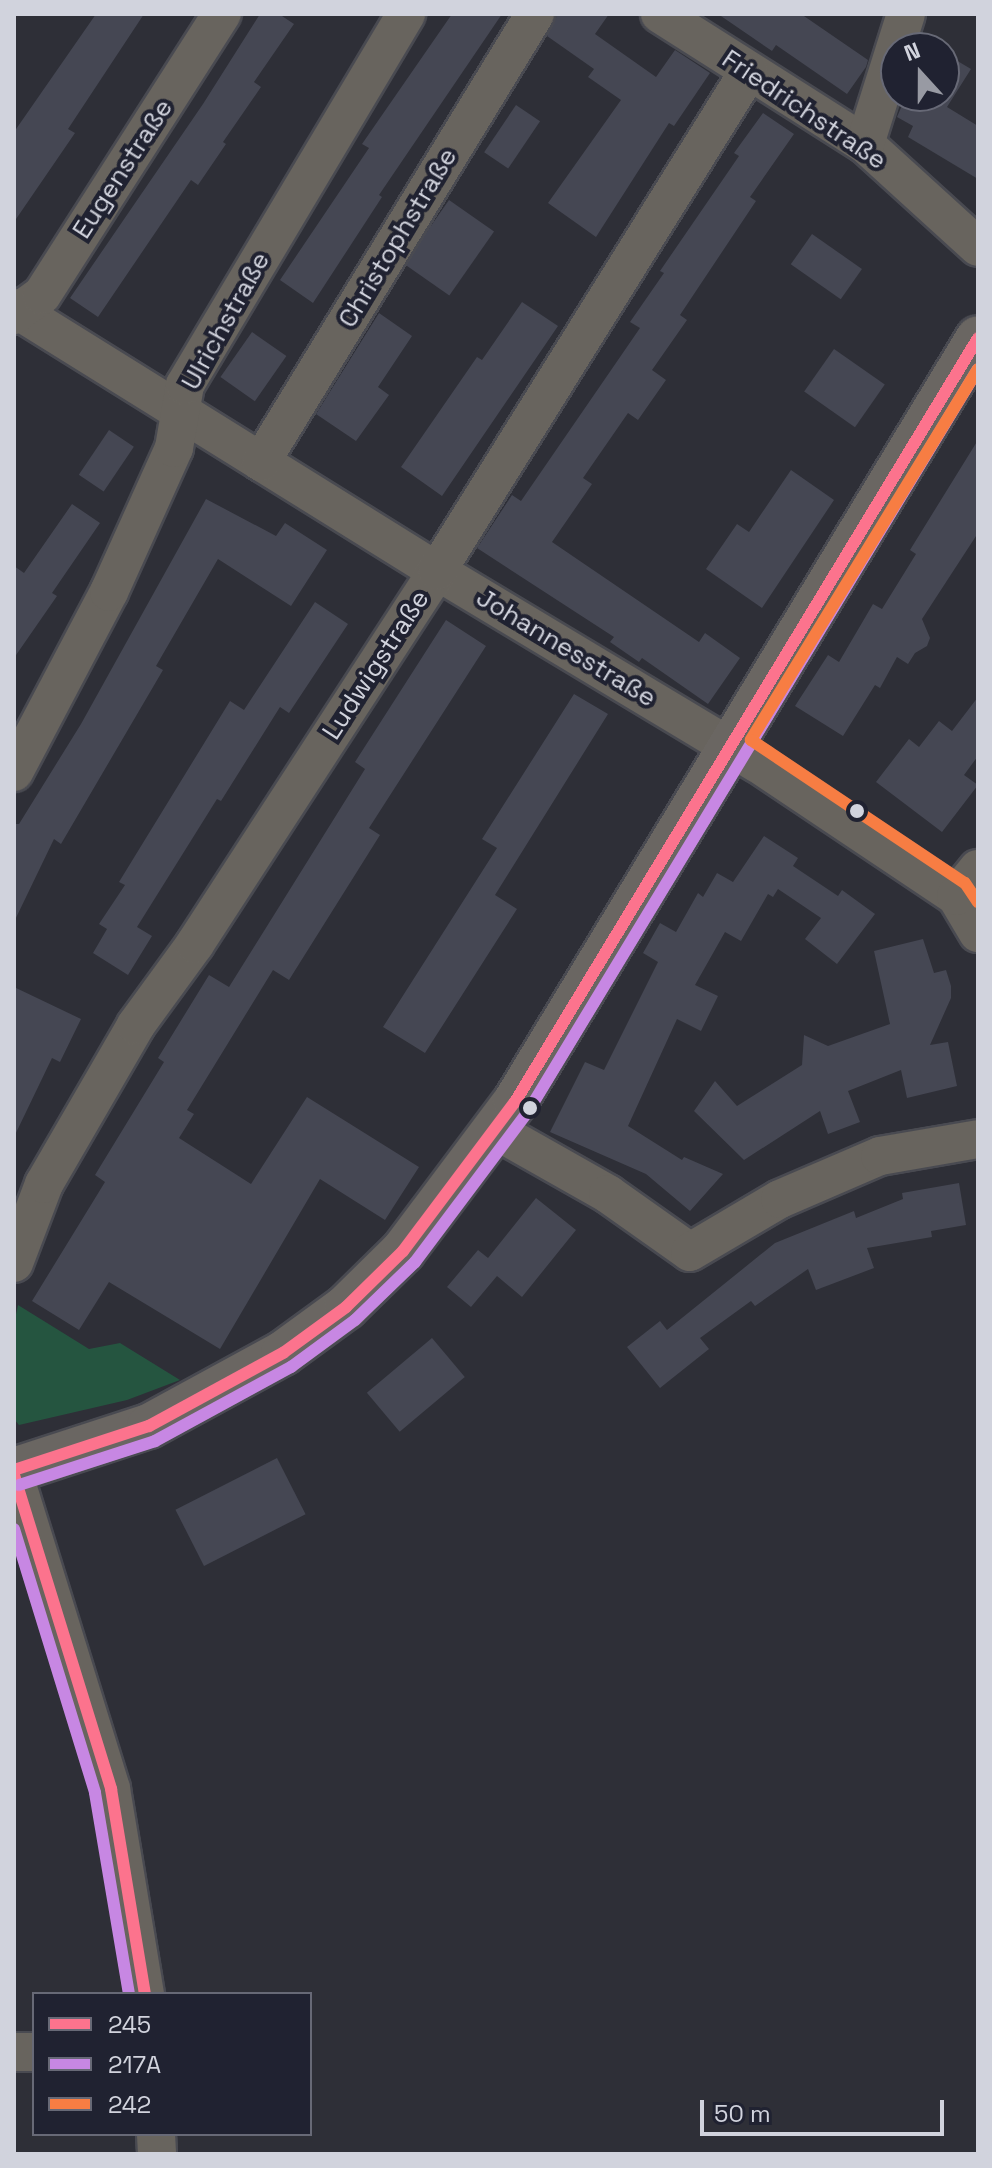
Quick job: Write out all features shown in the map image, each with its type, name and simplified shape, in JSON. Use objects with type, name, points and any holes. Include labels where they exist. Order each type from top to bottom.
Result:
[{"type":"street","name":"Eugenstraße","points":[[16,311],[42,295],[222,14]]},
{"type":"street","name":"Ulrichstraße","points":[[14,772],[109,592],[174,448],[185,385],[406,14]]},
{"type":"street","name":"Christophstraße","points":[[261,462],[535,14]]},
{"type":"street","name":"Friedrichstraße","points":[[660,14],[865,144],[978,247]]},
{"type":"street","points":[[865,144],[906,14]]},
{"type":"street","name":"Ludwigstraße","points":[[14,1263],[44,1184],[136,1025],[195,944],[437,571],[749,71]]},
{"type":"street","name":"Johannesstraße","points":[[16,311],[437,571],[967,882],[978,933]]},
{"type":"street","points":[[145,1992],[111,1789],[14,1472],[149,1426],[283,1353],[346,1307],[403,1251],[495,1130],[978,338]]},
{"type":"street","points":[[495,1130],[608,1194],[690,1252],[780,1199],[880,1156],[978,1139]]},
{"type":"green space","points":[[18,1305],[89,1349],[120,1343],[180,1380],[127,1400],[19,1425],[14,1419],[14,1324]]},
{"type":"building","points":[[96,14],[144,14],[68,129],[75,133],[14,222],[14,132]]},
{"type":"building","points":[[260,14],[279,14],[294,24],[254,82],[261,87],[223,142],[226,144],[198,185],[191,180],[98,317],[70,298],[203,104]]},
{"type":"building","points":[[452,14],[502,14],[379,195],[382,197],[313,303],[280,280],[369,148],[362,144]]},
{"type":"building","points":[[557,14],[609,14],[595,34],[656,77],[675,50],[710,73],[674,126],[669,123],[596,237],[548,203],[621,100],[588,77],[594,69],[547,36]]},
{"type":"building","points":[[718,14],[801,14],[868,60],[866,67],[847,94],[776,45],[772,51]]},
{"type":"building","points":[[960,62],[971,69],[960,86]]},
{"type":"building","points":[[516,105],[540,121],[508,168],[484,152]]},
{"type":"building","points":[[899,112],[955,112],[978,126],[978,179],[908,137],[913,126],[897,117]]},
{"type":"building","points":[[763,113],[794,134],[750,197],[756,201],[680,315],[687,320],[652,370],[666,380],[638,420],[628,413],[583,478],[592,484],[552,542],[699,642],[705,633],[740,658],[708,704],[642,658],[639,662],[610,642],[614,637],[477,548],[512,495],[521,501],[640,328],[630,322],[664,273],[660,271],[739,156],[734,153]]},
{"type":"building","points":[[449,200],[494,232],[449,295],[404,264]]},
{"type":"building","points":[[812,234],[862,269],[841,299],[791,264]]},
{"type":"building","points":[[522,302],[558,326],[442,496],[401,467],[477,357],[482,360]]},
{"type":"building","points":[[379,313],[412,336],[378,387],[389,395],[356,441],[316,414]]},
{"type":"building","points":[[252,332],[286,356],[255,401],[220,377]]},
{"type":"building","points":[[834,349],[885,385],[855,427],[804,392]]},
{"type":"building","points":[[109,430],[134,447],[104,492],[79,475]]},
{"type":"building","points":[[978,440],[978,533],[922,619],[930,638],[927,646],[915,653],[908,664],[897,657],[880,688],[875,685],[843,736],[795,706],[828,655],[839,662],[873,604],[882,609],[916,554],[910,550]]},
{"type":"building","points":[[791,470],[834,500],[762,608],[706,569],[737,524],[749,532]]},
{"type":"building","points":[[206,499],[276,536],[285,523],[327,550],[291,606],[218,559],[156,666],[163,670],[61,844],[54,839],[14,922],[14,824],[19,824],[81,724]]},
{"type":"building","points":[[72,504],[100,523],[52,593],[57,596],[14,658],[14,566],[24,573]]},
{"type":"building","points":[[315,602],[348,624],[289,713],[280,707],[221,801],[217,799],[137,927],[152,936],[128,975],[93,953],[107,929],[99,924],[125,885],[119,882],[230,701],[244,710]]},
{"type":"building","points":[[446,620],[486,646],[369,828],[380,835],[289,980],[273,970],[187,1110],[194,1114],[179,1138],[251,1184],[307,1097],[419,1167],[385,1220],[320,1179],[220,1349],[109,1282],[79,1330],[32,1301],[105,1182],[95,1175],[164,1062],[158,1058],[209,975],[229,987],[365,769],[355,762]]},
{"type":"building","points":[[574,694],[608,714],[495,895],[517,909],[425,1053],[383,1027],[497,848],[482,839]]},
{"type":"building","points":[[978,697],[978,756],[964,775],[978,785],[942,832],[876,782],[909,739],[919,747],[939,721],[952,731]]},
{"type":"building","points":[[764,836],[798,858],[793,866],[838,896],[842,890],[875,914],[837,964],[805,939],[821,918],[778,889],[773,897],[768,894],[741,941],[725,932],[695,985],[718,996],[701,1031],[677,1019],[628,1126],[682,1160],[684,1157],[723,1174],[690,1211],[646,1174],[550,1132],[585,1062],[604,1070],[658,962],[643,953],[660,923],[676,932],[698,893],[703,897],[717,873],[733,882]]},
{"type":"building","points":[[923,939],[934,973],[946,970],[951,986],[951,998],[930,1045],[948,1042],[957,1086],[907,1098],[901,1070],[848,1091],[860,1122],[828,1134],[820,1111],[744,1160],[694,1111],[715,1081],[737,1106],[802,1065],[804,1035],[828,1046],[890,1024],[874,951]]},
{"type":"building","points":[[14,987],[81,1019],[60,1062],[52,1058],[14,1137]]},
{"type":"building","points":[[959,1183],[966,1225],[931,1231],[932,1237],[867,1248],[874,1268],[816,1290],[808,1269],[755,1306],[751,1301],[700,1338],[709,1349],[660,1388],[627,1347],[660,1321],[667,1330],[775,1243],[854,1211],[856,1218],[903,1199],[902,1193]]},
{"type":"building","points":[[536,1198],[576,1230],[522,1297],[497,1276],[471,1307],[447,1287],[478,1250],[488,1258]]},
{"type":"building","points":[[432,1338],[465,1377],[400,1432],[367,1393]]},
{"type":"building","points":[[277,1458],[306,1514],[204,1566],[175,1510]]},
{"type":"transit line","name":"245","points":[[14,1470],[149,1426],[283,1353],[346,1307],[403,1251],[515,1102],[978,338]]},
{"type":"transit line","name":"217A","points":[[19,1485],[155,1441],[291,1367],[355,1320],[415,1262],[529,1110],[978,369]]},
{"type":"transit line","name":"242","points":[[978,369],[751,740],[965,883],[978,902]]},
{"type":"transit line","name":"245","points":[[14,1475],[111,1789],[145,1992]]},
{"type":"transit line","name":"217A","points":[[14,1529],[95,1793],[129,1992]]}]
